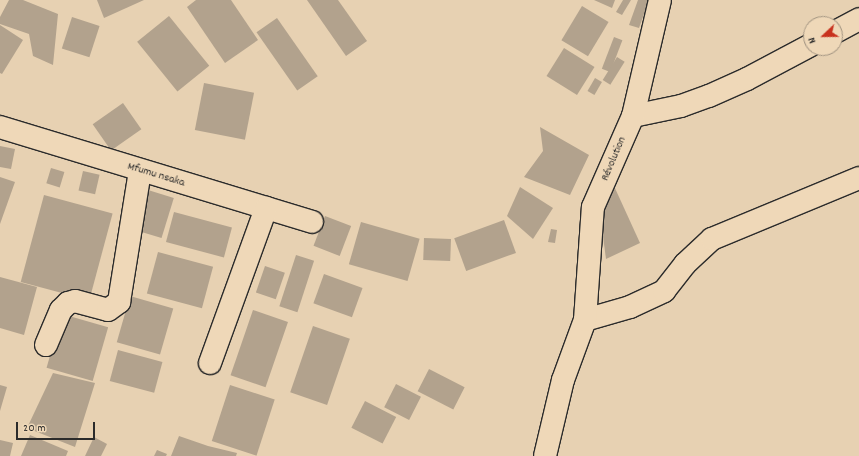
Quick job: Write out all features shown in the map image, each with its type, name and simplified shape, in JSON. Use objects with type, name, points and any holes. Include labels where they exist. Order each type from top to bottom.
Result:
[{"type":"street","name":"Révolution","points":[[545,456],[563,380],[585,320],[593,207],[633,116],[660,0]]},
{"type":"street","points":[[843,28],[859,19]]},
{"type":"street","points":[[633,116],[681,106],[709,96],[747,79],[803,49]]},
{"type":"street","name":"Mfumu nsaka","points":[[0,127],[140,171],[312,222]]},
{"type":"street","points":[[46,345],[61,310],[68,303],[75,301],[108,310],[119,302],[140,171]]},
{"type":"street","points":[[585,320],[630,307],[664,291],[685,264],[712,239],[859,178]]},
{"type":"street","points":[[210,363],[266,208]]},
{"type":"building","points":[[9,0],[23,0],[58,14],[53,65],[33,56],[29,34],[0,24],[0,17]]},
{"type":"building","points":[[97,0],[144,0],[104,18]]},
{"type":"building","points":[[196,0],[231,0],[258,40],[225,63],[187,7]]},
{"type":"building","points":[[307,0],[338,0],[367,41],[346,56]]},
{"type":"building","points":[[594,0],[615,0],[612,8]]},
{"type":"building","points":[[623,0],[631,0],[622,15],[616,12]]},
{"type":"building","points":[[638,0],[649,0],[639,28],[629,25]]},
{"type":"building","points":[[582,6],[609,22],[588,56],[561,40]]},
{"type":"building","points":[[169,16],[209,66],[177,92],[137,42]]},
{"type":"building","points":[[72,17],[100,26],[89,57],[62,48]]},
{"type":"building","points":[[277,18],[318,76],[297,90],[257,32]]},
{"type":"building","points":[[0,25],[23,40],[2,74],[0,73]]},
{"type":"building","points":[[614,37],[622,40],[610,72],[602,69]]},
{"type":"building","points":[[564,48],[595,67],[577,95],[547,76]]},
{"type":"building","points":[[617,57],[625,62],[610,85],[603,80]]},
{"type":"building","points":[[595,78],[602,82],[594,95],[588,91]]},
{"type":"building","points":[[204,83],[254,93],[245,140],[195,130]]},
{"type":"building","points":[[123,103],[141,129],[111,150],[93,124]]},
{"type":"building","points":[[540,127],[589,155],[570,195],[524,177],[543,151]]},
{"type":"building","points":[[0,146],[15,149],[11,169],[0,167]]},
{"type":"building","points":[[51,168],[64,172],[60,187],[46,183]]},
{"type":"building","points":[[83,171],[100,175],[95,194],[79,190]]},
{"type":"building","points":[[0,177],[15,182],[0,224]]},
{"type":"building","points":[[614,186],[640,243],[606,259],[599,206]]},
{"type":"building","points":[[520,187],[553,208],[533,239],[507,216]]},
{"type":"building","points":[[148,190],[174,198],[162,238],[136,230]]},
{"type":"building","points":[[44,195],[113,213],[89,300],[21,282]]},
{"type":"building","points":[[174,212],[232,228],[224,257],[166,242]]},
{"type":"building","points":[[325,216],[351,226],[340,256],[314,246]]},
{"type":"building","points":[[504,220],[516,253],[466,271],[454,238]]},
{"type":"building","points":[[361,222],[420,239],[408,281],[349,264]]},
{"type":"building","points":[[551,229],[557,230],[555,243],[548,242]]},
{"type":"building","points":[[424,238],[451,239],[450,261],[423,260]]},
{"type":"building","points":[[158,252],[213,267],[202,308],[147,294]]},
{"type":"building","points":[[296,255],[314,261],[297,312],[279,306]]},
{"type":"building","points":[[265,266],[285,273],[276,299],[256,292]]},
{"type":"building","points":[[324,274],[363,288],[352,317],[313,303]]},
{"type":"building","points":[[0,277],[37,287],[24,335],[0,328]]},
{"type":"building","points":[[130,296],[173,308],[160,355],[117,342]]},
{"type":"building","points":[[253,310],[288,322],[266,387],[231,375]]},
{"type":"building","points":[[62,314],[108,327],[93,381],[47,368]]},
{"type":"building","points":[[313,326],[350,339],[327,405],[290,392]]},
{"type":"building","points":[[118,350],[162,362],[154,393],[110,381]]},
{"type":"building","points":[[429,369],[465,387],[453,409],[418,391]]},
{"type":"building","points":[[53,373],[95,383],[75,447],[27,428]]},
{"type":"building","points":[[396,384],[421,397],[409,420],[384,407]]},
{"type":"building","points":[[0,385],[7,387],[0,411]]},
{"type":"building","points":[[230,385],[275,400],[256,456],[212,441]]},
{"type":"building","points":[[365,401],[396,417],[383,444],[351,428]]},
{"type":"building","points":[[30,435],[68,451],[66,456],[21,456]]},
{"type":"building","points":[[179,436],[208,446],[237,453],[236,456],[171,456]]},
{"type":"building","points":[[94,437],[107,444],[101,456],[85,456]]},
{"type":"building","points":[[0,440],[13,443],[10,456],[0,456]]},
{"type":"building","points":[[157,450],[167,454],[166,456],[154,456]]}]
